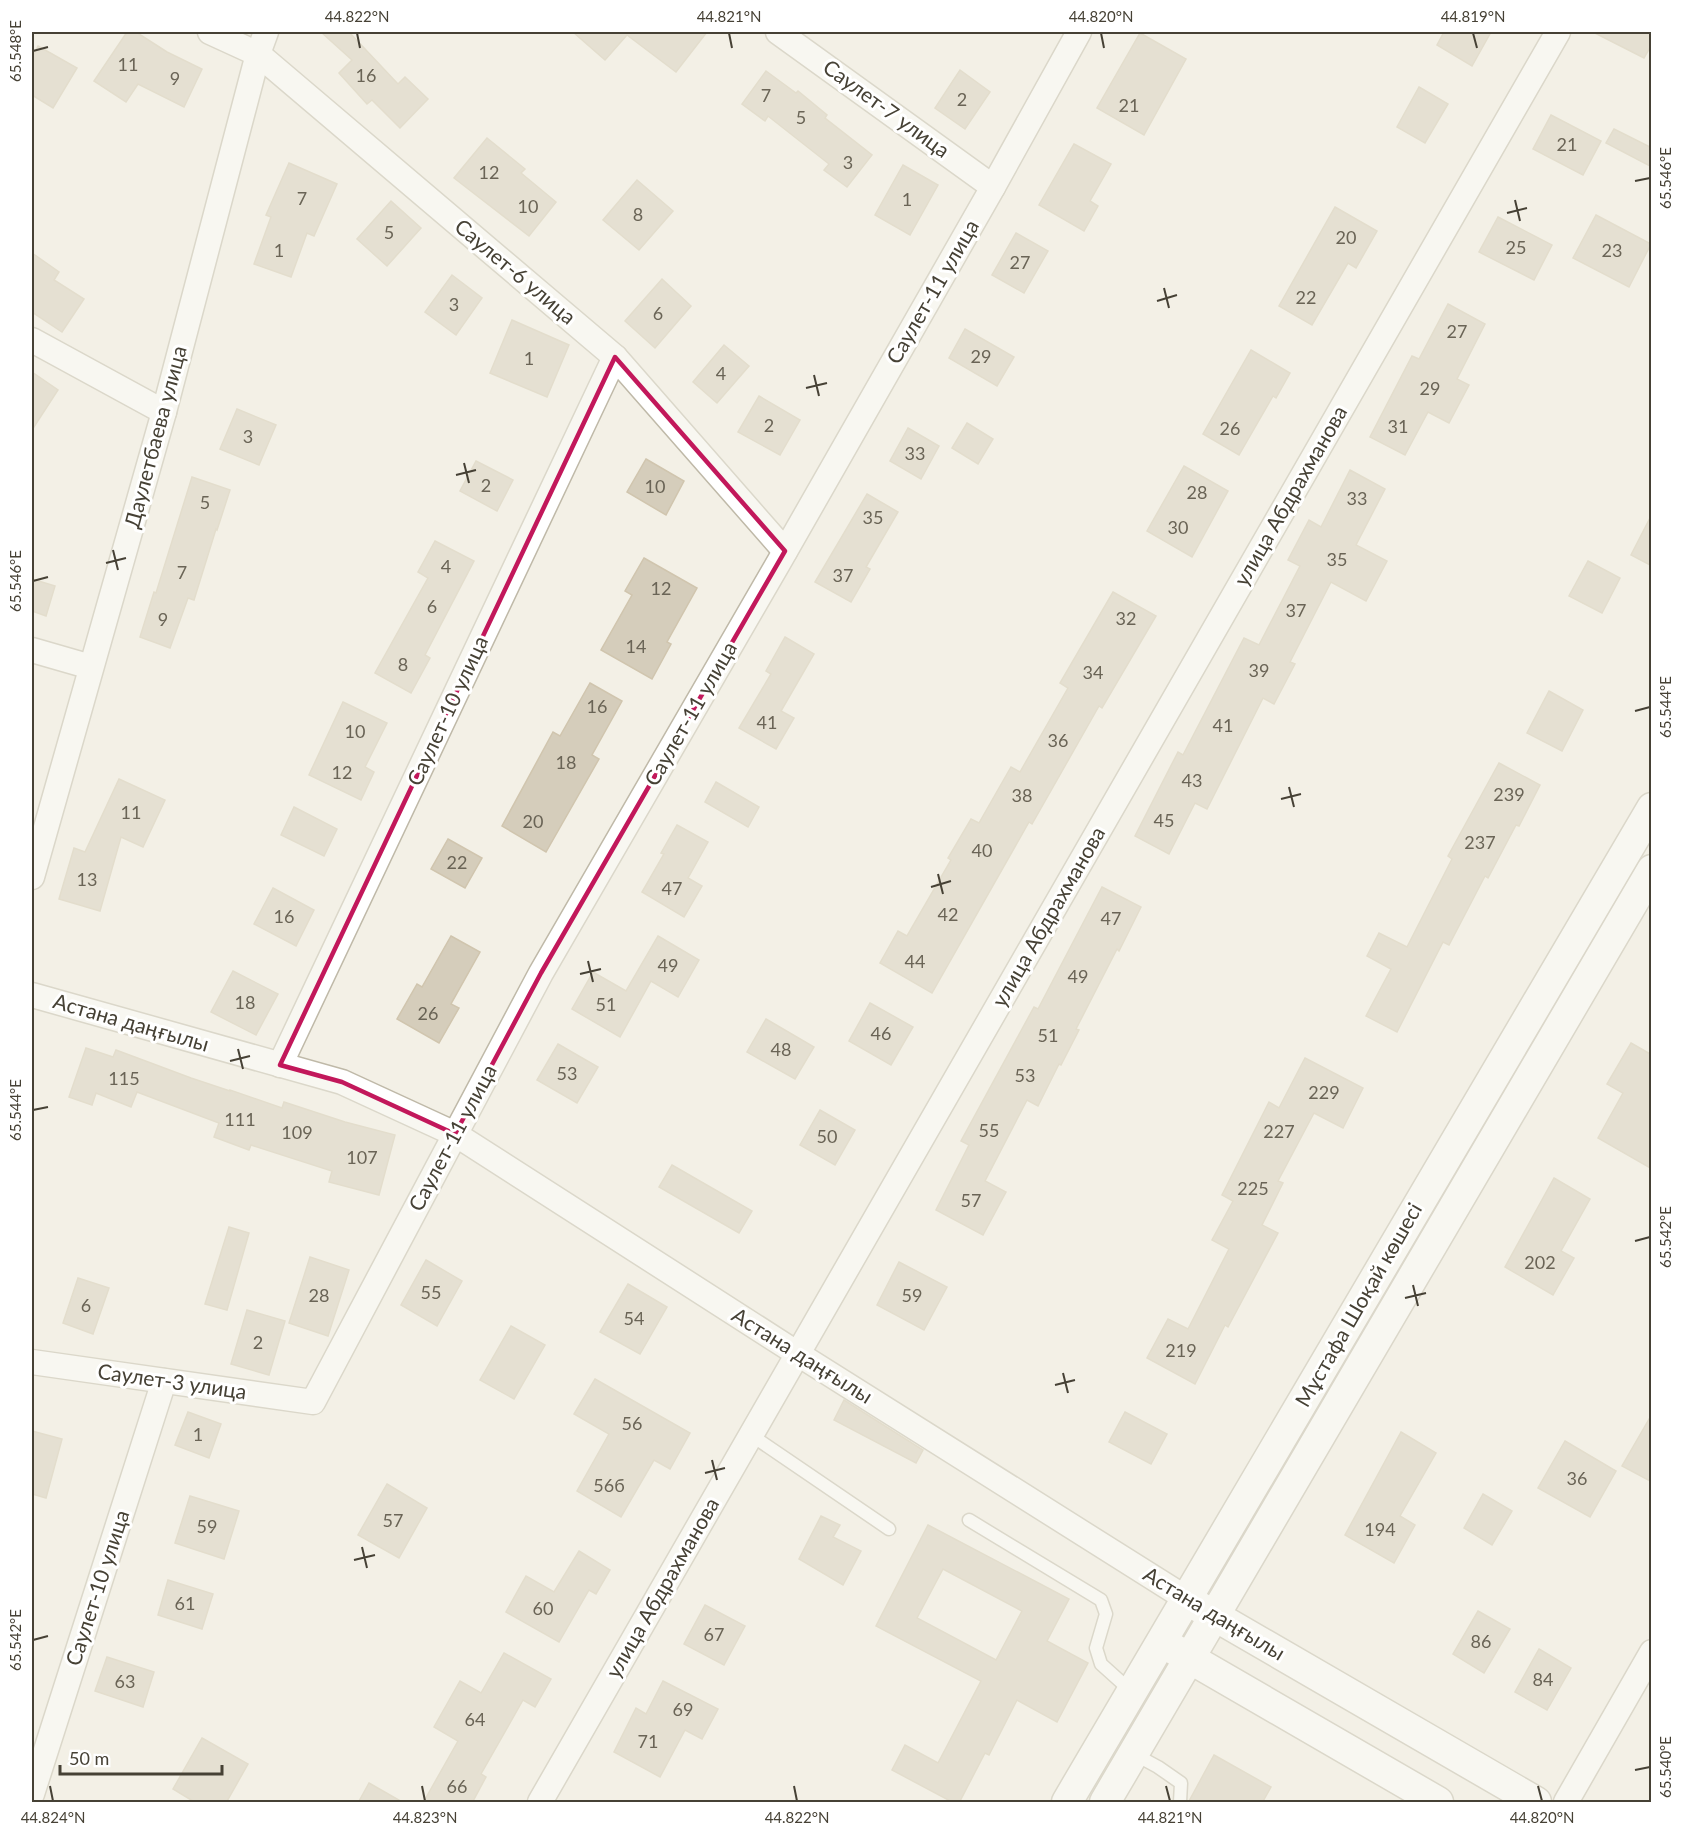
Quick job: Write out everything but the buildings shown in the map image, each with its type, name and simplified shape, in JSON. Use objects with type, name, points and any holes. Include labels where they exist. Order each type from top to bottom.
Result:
[{"type":"street","name":"Саулет-6 улица","points":[[210,32],[258,54],[615,357],[785,551]]},
{"type":"street","name":"Даулетбаева улица","points":[[32,877],[164,412],[258,54],[266,32]]},
{"type":"street","name":"Саулет-7 улица","points":[[778,32],[993,187]]},
{"type":"street","name":"Саулет-11 улица","points":[[313,1402],[541,973],[785,551],[1079,32]]},
{"type":"street","name":"улица Абдрахманова","points":[[540,1803],[1558,32]]},
{"type":"street","points":[[32,340],[164,412]]},
{"type":"street","name":"Саулет-10 улица","points":[[280,1065],[615,357]]},
{"type":"street","points":[[32,650],[91,667]]},
{"type":"street","name":"Мұстафа Шоқай көшесі","points":[[1067,1803],[1652,808]]},
{"type":"street","name":"Мұстафа Шоқай көшесі","points":[[1105,1803],[1652,870]]},
{"type":"street","name":"Астана даңғылы","points":[[32,995],[342,1082],[455,1134],[1186,1599],[1536,1803]]},
{"type":"street","name":"Саулет-3 улица","points":[[32,1362],[313,1402]]},
{"type":"street","name":"Саулет-10 улица","points":[[32,1794],[164,1382]]},
{"type":"street","points":[[1161,1642],[1438,1803]]},
{"type":"street","points":[[1566,1803],[1652,1652]]},
{"type":"lane","points":[[751,1436],[889,1528]]},
{"type":"lane","points":[[969,1521],[1101,1600],[1106,1614],[1096,1648],[1101,1664],[1132,1692]]},
{"type":"lane","points":[[1134,1754],[1181,1783],[1179,1803]]},
{"type":"highlighted area","points":[[615,357],[785,551],[541,973],[455,1134],[342,1082],[280,1065]]}]
